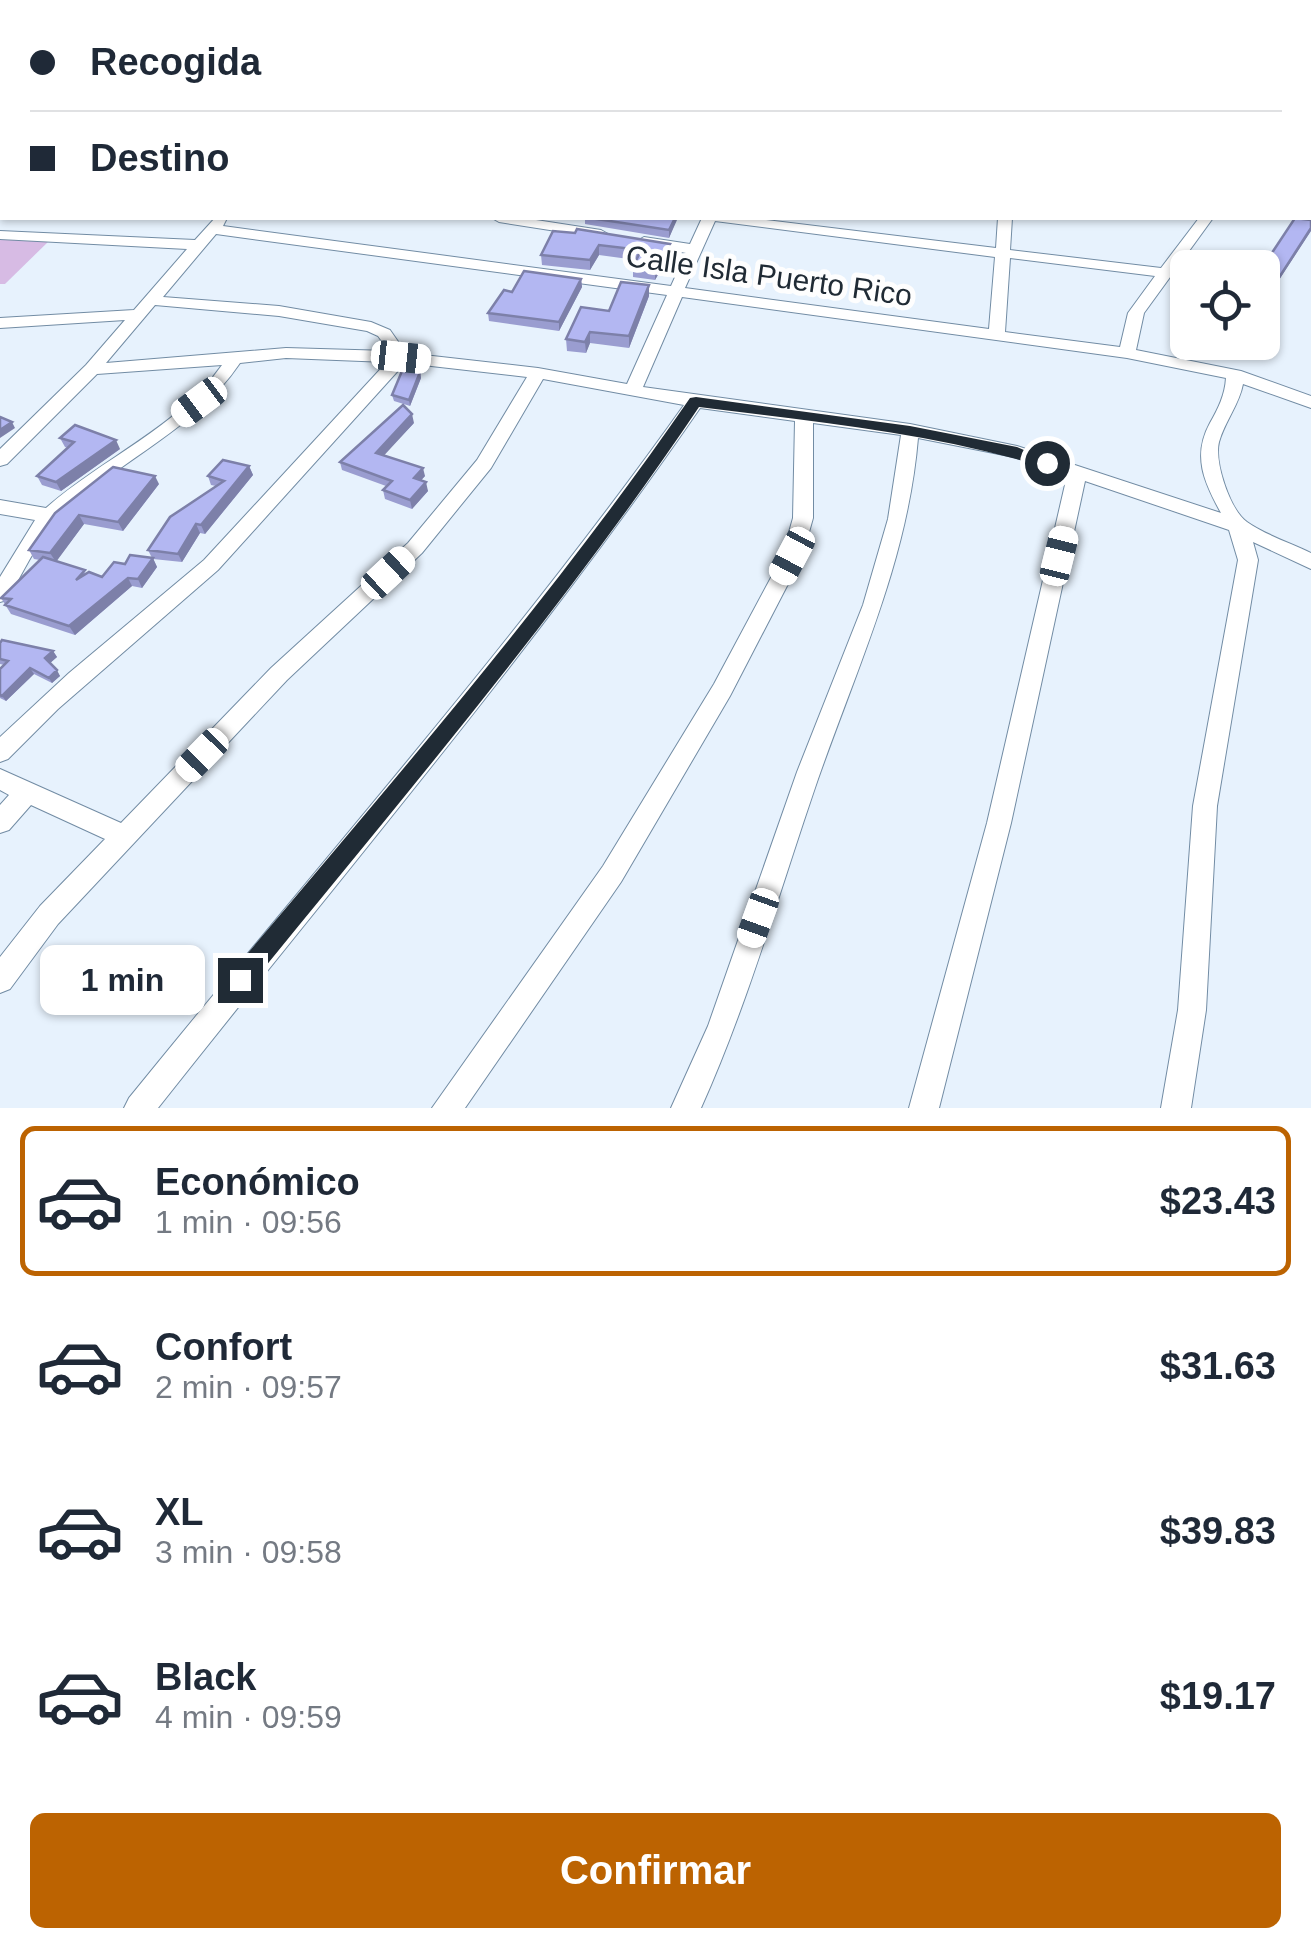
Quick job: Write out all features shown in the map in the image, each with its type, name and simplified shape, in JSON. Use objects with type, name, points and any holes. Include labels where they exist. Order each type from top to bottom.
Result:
[{"type":"street","points":[[511,220],[696,250]]},
{"type":"street","points":[[633,389],[709,220]]},
{"type":"street","points":[[736,220],[1164,273]]},
{"type":"street","points":[[997,335],[1005,220]]},
{"type":"street","points":[[1128,353],[1136,313],[1204,220]]},
{"type":"street","points":[[0,460],[92,369],[218,224]]},
{"type":"street","name":"Calle Isla Puerto Rico","points":[[218,224],[1128,353],[1235,375],[1311,402]]},
{"type":"street","points":[[0,234],[197,246]]},
{"type":"street","points":[[148,300],[279,312],[371,327],[384,333],[401,357]]},
{"type":"street","points":[[0,323],[137,315]]},
{"type":"street","points":[[92,369],[286,353],[401,357],[538,373],[696,402],[910,430],[1017,452],[1241,527],[1311,562]]},
{"type":"street","points":[[0,752],[148,615],[210,566],[401,357]]},
{"type":"street","points":[[0,594],[50,516],[199,402],[226,375],[235,358]]},
{"type":"street","points":[[0,978],[50,914],[279,674],[415,548],[484,464],[538,373]]},
{"type":"street","points":[[1176,1108],[1192,1010],[1205,806],[1248,560],[1241,527],[1212,478],[1208,460],[1208,442],[1236,394],[1235,375]]},
{"type":"street","points":[[139,1108],[526,635],[696,402]]},
{"type":"street","points":[[447,1108],[612,874],[722,690],[792,556],[803,518],[804,416]]},
{"type":"street","points":[[686,1108],[872,613],[898,522],[910,430]]},
{"type":"street","points":[[924,1108],[999,823],[1077,474]]},
{"type":"street","points":[[0,508],[50,516]]},
{"type":"street","points":[[0,780],[124,836]]},
{"type":"street","points":[[0,822],[25,794]]},
{"type":"shaded area","points":[[0,237],[51,239],[5,284],[0,284]]},
{"type":"building","points":[[603,220],[674,220],[669,230]]},
{"type":"building","points":[[1294,220],[1311,220],[1311,228],[1280,276],[1280,250],[1274,250]]},
{"type":"building","points":[[577,229],[670,244],[655,270],[633,267],[641,250],[599,245],[590,260],[541,255],[553,231],[575,233]]},
{"type":"building","points":[[524,271],[581,279],[559,322],[488,313],[504,290],[512,292]]},
{"type":"building","points":[[621,282],[649,285],[629,336],[590,332],[585,342],[566,339],[581,307],[609,311]]},
{"type":"building","points":[[402,371],[420,372],[409,400],[392,395]]},
{"type":"building","points":[[403,405],[412,414],[376,453],[423,468],[414,478],[426,482],[410,500],[383,490],[392,481],[340,462]]},
{"type":"building","points":[[0,417],[12,422],[0,430]]},
{"type":"building","points":[[75,425],[116,440],[56,482],[37,476],[74,442],[60,438]]},
{"type":"building","points":[[223,460],[249,466],[201,525],[196,524],[178,554],[148,550],[170,517],[224,481],[208,476]]},
{"type":"building","points":[[113,467],[155,476],[118,522],[79,515],[50,553],[29,550],[55,513]]},
{"type":"building","points":[[130,555],[153,558],[138,579],[128,578],[69,626],[5,605],[11,599],[1,598],[43,557],[85,570],[76,580],[89,572],[102,577],[114,562],[125,564]]},
{"type":"building","points":[[2,640],[53,651],[45,658],[57,670],[49,678],[30,668],[0,695],[0,669],[8,661],[0,659]]},
{"type":"route","points":[[240,980],[526,635],[696,402],[910,430],[1017,452],[1047,463]]}]
